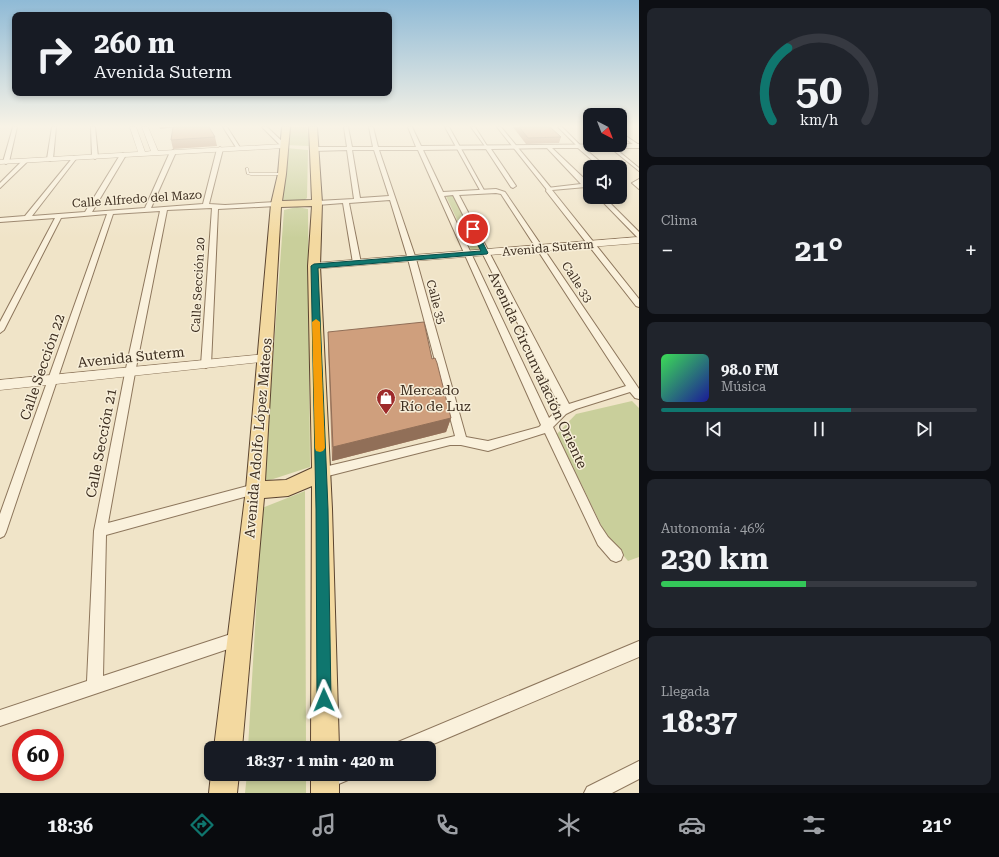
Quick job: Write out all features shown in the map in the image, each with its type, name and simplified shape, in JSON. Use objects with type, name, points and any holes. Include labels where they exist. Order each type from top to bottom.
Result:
[{"type":"main road","name":"Avenida Adolfo López Mateos","points":[[229,741],[240,638],[266,358],[276,204],[283,164]]},
{"type":"main road","points":[[315,164],[316,203],[314,266],[320,474],[325,741]]},
{"type":"main road","points":[[276,204],[316,203]]},
{"type":"main road","points":[[254,489],[271,490],[288,488],[320,474]]},
{"type":"main road","points":[[223,793],[224,781]]},
{"type":"street","points":[[0,186],[22,164]]},
{"type":"street","points":[[27,218],[69,164]]},
{"type":"street","points":[[87,214],[118,164]]},
{"type":"street","points":[[147,210],[167,164]]},
{"type":"street","points":[[206,206],[216,164]]},
{"type":"street","points":[[351,164],[357,200]]},
{"type":"street","name":"Calle 35","points":[[381,164],[412,259],[461,439]]},
{"type":"street","name":"Avenida Circunvalación Oriente","points":[[427,164],[596,529],[603,541],[616,555]]},
{"type":"street","points":[[441,194],[483,192],[468,164]]},
{"type":"street","points":[[498,164],[512,186]]},
{"type":"street","points":[[529,164],[590,244],[639,304]]},
{"type":"street","points":[[566,164],[583,180]]},
{"type":"street","points":[[639,182],[635,183],[639,187]]},
{"type":"street","points":[[549,189],[583,186]]},
{"type":"street","name":"Calle 33","points":[[483,192],[500,191],[503,193],[635,392]]},
{"type":"street","name":"Avenida Circunvalación Oriente","points":[[455,193],[566,408]]},
{"type":"street","points":[[316,203],[392,198]]},
{"type":"street","points":[[346,201],[357,263]]},
{"type":"street","name":"Calle Alfredo del Mazo","points":[[2,219],[206,206],[276,204]]},
{"type":"street","points":[[608,204],[639,236]]},
{"type":"street","name":"Calle Sección 20","points":[[206,365],[215,206]]},
{"type":"street","name":"Calle Sección 21","points":[[95,687],[100,531],[130,373],[164,209]]},
{"type":"street","name":"Calle Sección 22","points":[[0,532],[111,212]]},
{"type":"street","points":[[0,330],[59,216]]},
{"type":"street","points":[[0,226],[2,219]]},
{"type":"street","name":"Avenida Suterm","points":[[314,266],[639,240]]},
{"type":"street","name":"Avenida Suterm","points":[[0,385],[266,358]]},
{"type":"street","points":[[320,474],[461,439],[480,446],[488,446],[536,432],[547,426],[566,408],[635,392]]},
{"type":"street","points":[[100,531],[254,489]]},
{"type":"street","points":[[0,718],[240,638]]},
{"type":"street","points":[[421,741],[639,649]]},
{"type":"street","points":[[593,793],[639,770]]},
{"type":"lane","points":[[247,169],[248,173],[251,174],[282,174]]},
{"type":"green space","points":[[285,164],[308,164],[307,198],[300,204],[283,202]]},
{"type":"green space","points":[[446,196],[453,196],[480,250],[471,250]]},
{"type":"green space","points":[[297,207],[308,209],[310,467],[264,482],[284,210]]},
{"type":"green space","points":[[632,401],[639,408],[639,557],[628,561],[606,535],[557,434],[576,414]]},
{"type":"green space","points":[[305,491],[306,741],[248,741],[262,508]]},
{"type":"green space","points":[[246,781],[306,781],[306,793],[245,793]]},
{"type":"building","points":[[424,322],[432,359],[435,358],[437,363],[451,418],[333,447],[328,332]]},
{"type":"slow traffic","points":[[316,322],[320,448]]},
{"type":"place","name":"Mercado Río de Luz","points":[[386,415]]},
{"type":"route","points":[[324,700],[322,509],[314,266],[485,253],[473,229]]}]
